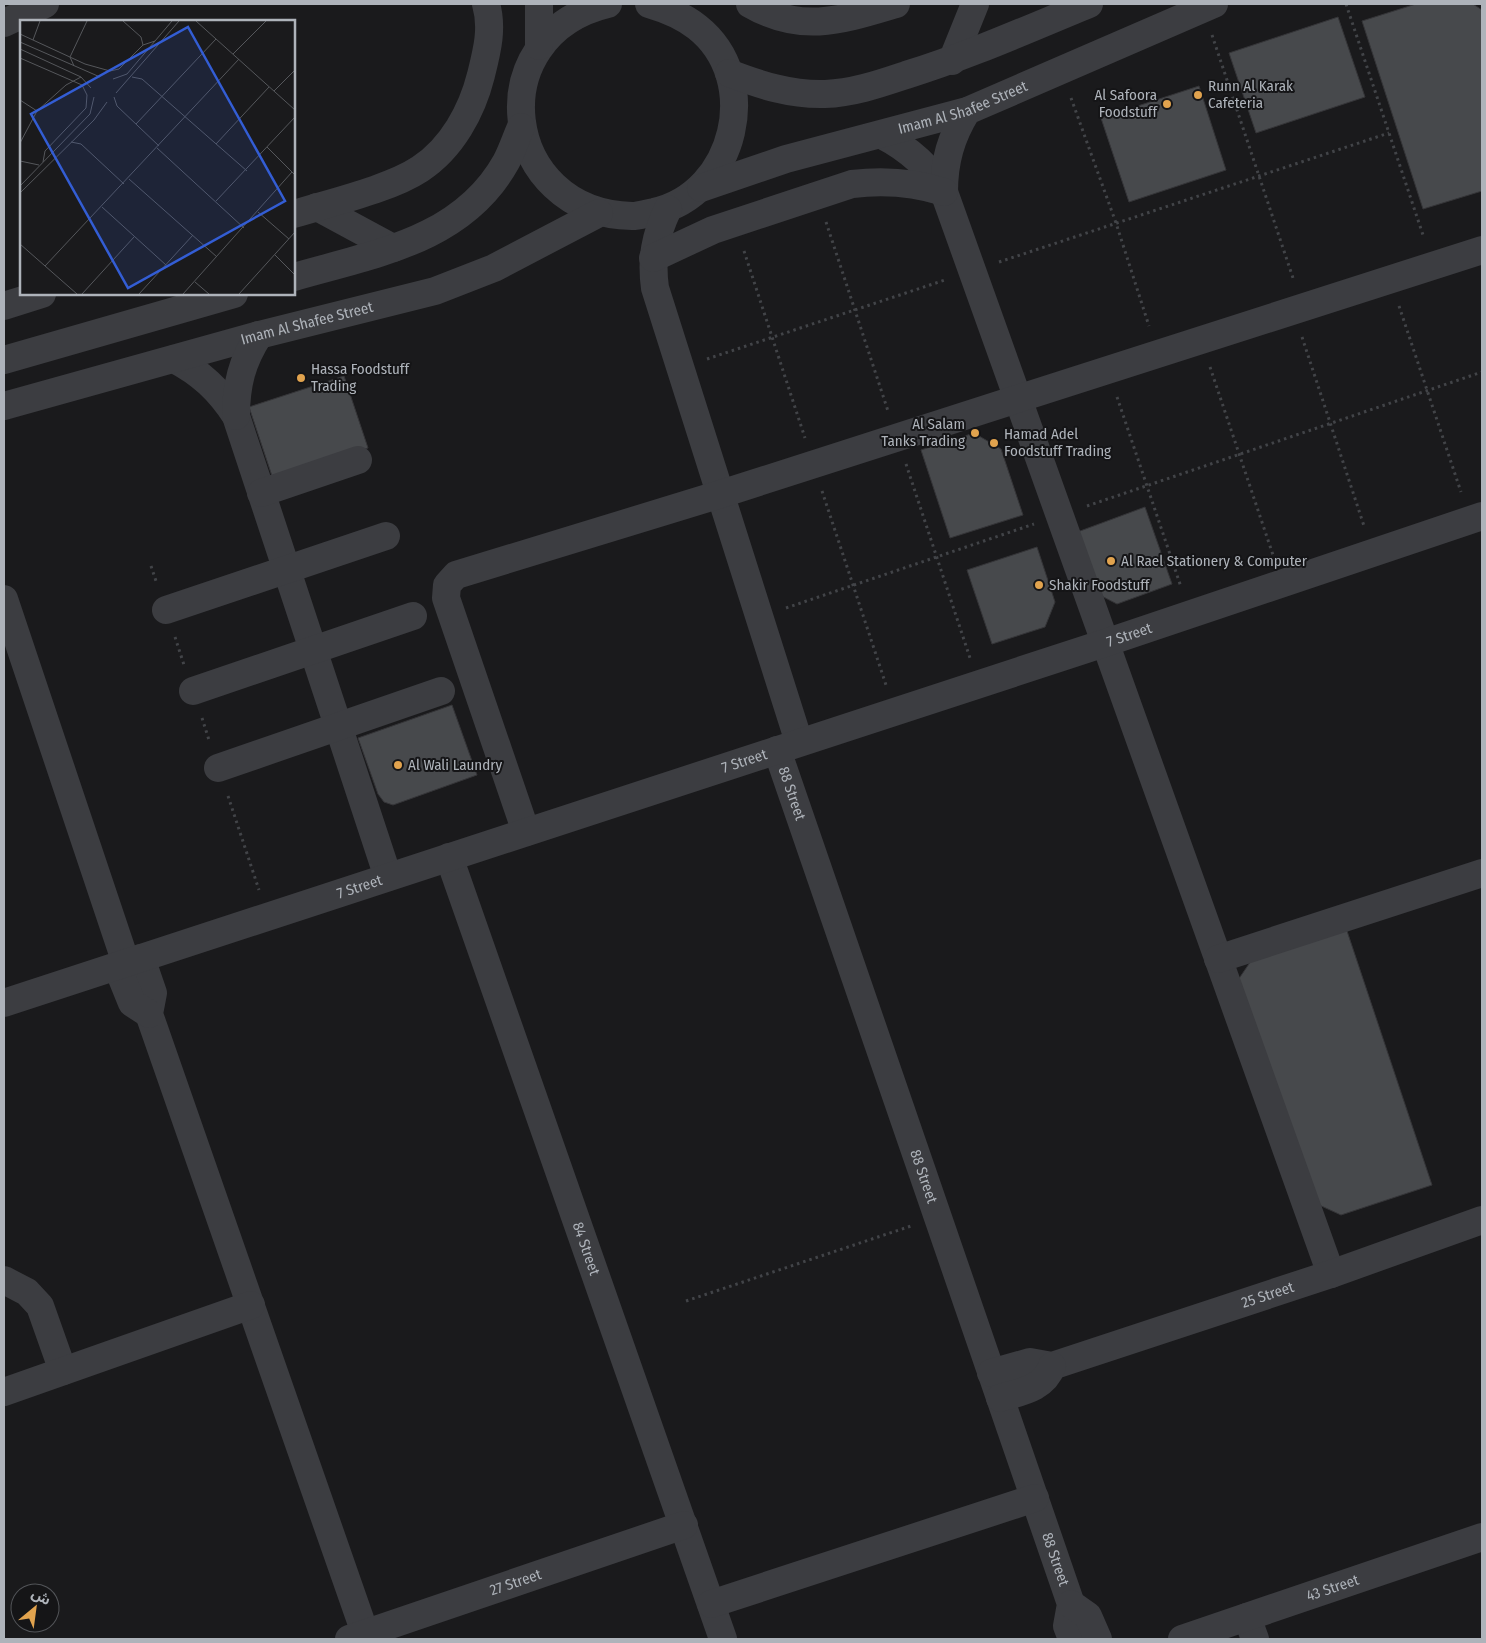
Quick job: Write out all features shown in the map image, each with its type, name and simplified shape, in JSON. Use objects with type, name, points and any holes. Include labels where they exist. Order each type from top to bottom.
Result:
[{"type":"street","points":[[4,23],[44,4]]},
{"type":"street","points":[[305,211],[395,182],[420,170],[441,152],[459,129],[479,82],[490,36],[486,4]]},
{"type":"street","points":[[539,4],[539,46]]},
{"type":"street","points":[[608,4],[587,9],[560,24],[539,46],[526,71],[520,98],[521,127],[530,156],[548,181],[572,201],[600,213],[634,216],[668,209],[686,200],[701,188],[721,163],[732,135],[735,104],[729,73],[716,48],[697,27],[674,12],[649,4]]},
{"type":"street","points":[[750,4],[764,12],[788,20],[814,23],[839,21],[896,4]]},
{"type":"street","points":[[952,61],[974,4]]},
{"type":"street","points":[[729,73],[791,92],[824,94],[856,91],[952,61],[1089,4]]},
{"type":"street","name":"Imam Al Shafee Street","points":[[701,188],[786,159],[968,111],[1061,72],[1208,6]]},
{"type":"street","points":[[944,192],[946,158],[955,133],[968,111]]},
{"type":"street","points":[[295,276],[394,248],[428,236],[459,217],[486,192],[506,162],[521,127]]},
{"type":"street","points":[[882,135],[918,158],[935,177],[944,192],[1331,1274]]},
{"type":"street","points":[[653,258],[713,230],[852,184],[875,181],[899,181],[922,185],[944,192]]},
{"type":"street","name":"88 Street","points":[[668,209],[655,241],[653,258],[655,288],[760,618],[788,746],[938,1217],[1071,1604],[1067,1626],[1072,1639]]},
{"type":"street","points":[[305,211],[394,248]]},
{"type":"street","name":"Imam Al Shafee Street","points":[[4,406],[259,335],[435,291],[465,281],[494,268],[600,213]]},
{"type":"street","points":[[526,832],[446,598],[447,584],[462,572],[721,494],[1482,250]]},
{"type":"street","points":[[4,306],[39,295]]},
{"type":"street","points":[[4,360],[231,295]]},
{"type":"street","points":[[236,416],[238,382],[250,349],[259,335]]},
{"type":"street","points":[[174,359],[203,376],[216,388],[236,416],[388,877]]},
{"type":"street","points":[[261,493],[358,460]]},
{"type":"street","name":"7 Street","points":[[4,1003],[1105,643],[1476,518]]},
{"type":"street","points":[[166,610],[386,536]]},
{"type":"street","points":[[4,599],[128,962],[153,994],[149,1014],[251,1305],[356,1636]]},
{"type":"street","points":[[192,691],[413,616]]},
{"type":"street","points":[[218,768],[441,690]]},
{"type":"street","name":"84 Street","points":[[449,857],[724,1639]]},
{"type":"street","points":[[1218,959],[1482,873]]},
{"type":"street","name":"25 Street","points":[[996,1386],[1030,1362],[1045,1363],[1052,1366],[1331,1274],[1482,1220]]},
{"type":"street","points":[[4,1280],[27,1292],[40,1306],[63,1371]]},
{"type":"street","points":[[4,1392],[251,1305]]},
{"type":"street","points":[[711,1604],[1034,1498]]},
{"type":"street","name":"27 Street","points":[[356,1636],[684,1525]]},
{"type":"street","name":"43 Street","points":[[1182,1639],[1251,1628],[1482,1537]]},
{"type":"street","name":"88 Street","points":[[1071,1604],[1088,1616],[1098,1639]]},
{"type":"path","points":[[1346,4],[1433,266]]},
{"type":"path","points":[[1208,6],[1331,423],[1373,553]]},
{"type":"path","points":[[1061,72],[1116,223],[1158,354]]},
{"type":"path","points":[[680,368],[1389,133]]},
{"type":"path","points":[[1390,279],[1428,390],[1476,518]]},
{"type":"path","points":[[1201,340],[1283,583]]},
{"type":"path","points":[[1108,370],[1190,614]]},
{"type":"path","points":[[760,618],[1482,372]]},
{"type":"path","points":[[686,1302],[938,1217]]},
{"type":"building","points":[[1416,4],[1473,4],[1482,10],[1482,191],[1423,209],[1362,21]]},
{"type":"building","points":[[1338,17],[1365,97],[1256,133],[1229,53]]},
{"type":"building","points":[[1199,86],[1226,170],[1129,202],[1101,118]]},
{"type":"building","points":[[344,376],[368,448],[273,479],[249,407]]},
{"type":"building","points":[[974,433],[1001,449],[1023,515],[950,538],[921,450]]},
{"type":"building","points":[[1145,507],[1172,584],[1117,604],[1092,591],[1072,534]]},
{"type":"building","points":[[1037,547],[1055,602],[1045,627],[992,644],[967,570]]},
{"type":"building","points":[[452,705],[477,775],[393,805],[384,802],[378,794],[358,738]]},
{"type":"building","points":[[1346,928],[1432,1185],[1341,1215],[1317,1204],[1238,980],[1253,958]]},
{"type":"place","name":"Runn Al Karak Cafeteria","points":[[1198,95]]},
{"type":"place","name":"Al Safoora Foodstuff","points":[[1167,104]]},
{"type":"place","name":"Hassa Foodstuff Trading","points":[[301,378]]},
{"type":"place","name":"Al Salam Tanks Trading","points":[[975,433]]},
{"type":"place","name":"Hamad Adel Foodstuff Trading","points":[[994,443]]},
{"type":"place","name":"Al Rael Stationery & Computer","points":[[1111,561]]},
{"type":"place","name":"Shakir Foodstuff","points":[[1039,585]]},
{"type":"place","name":"Al Wali Laundry","points":[[398,765]]}]
